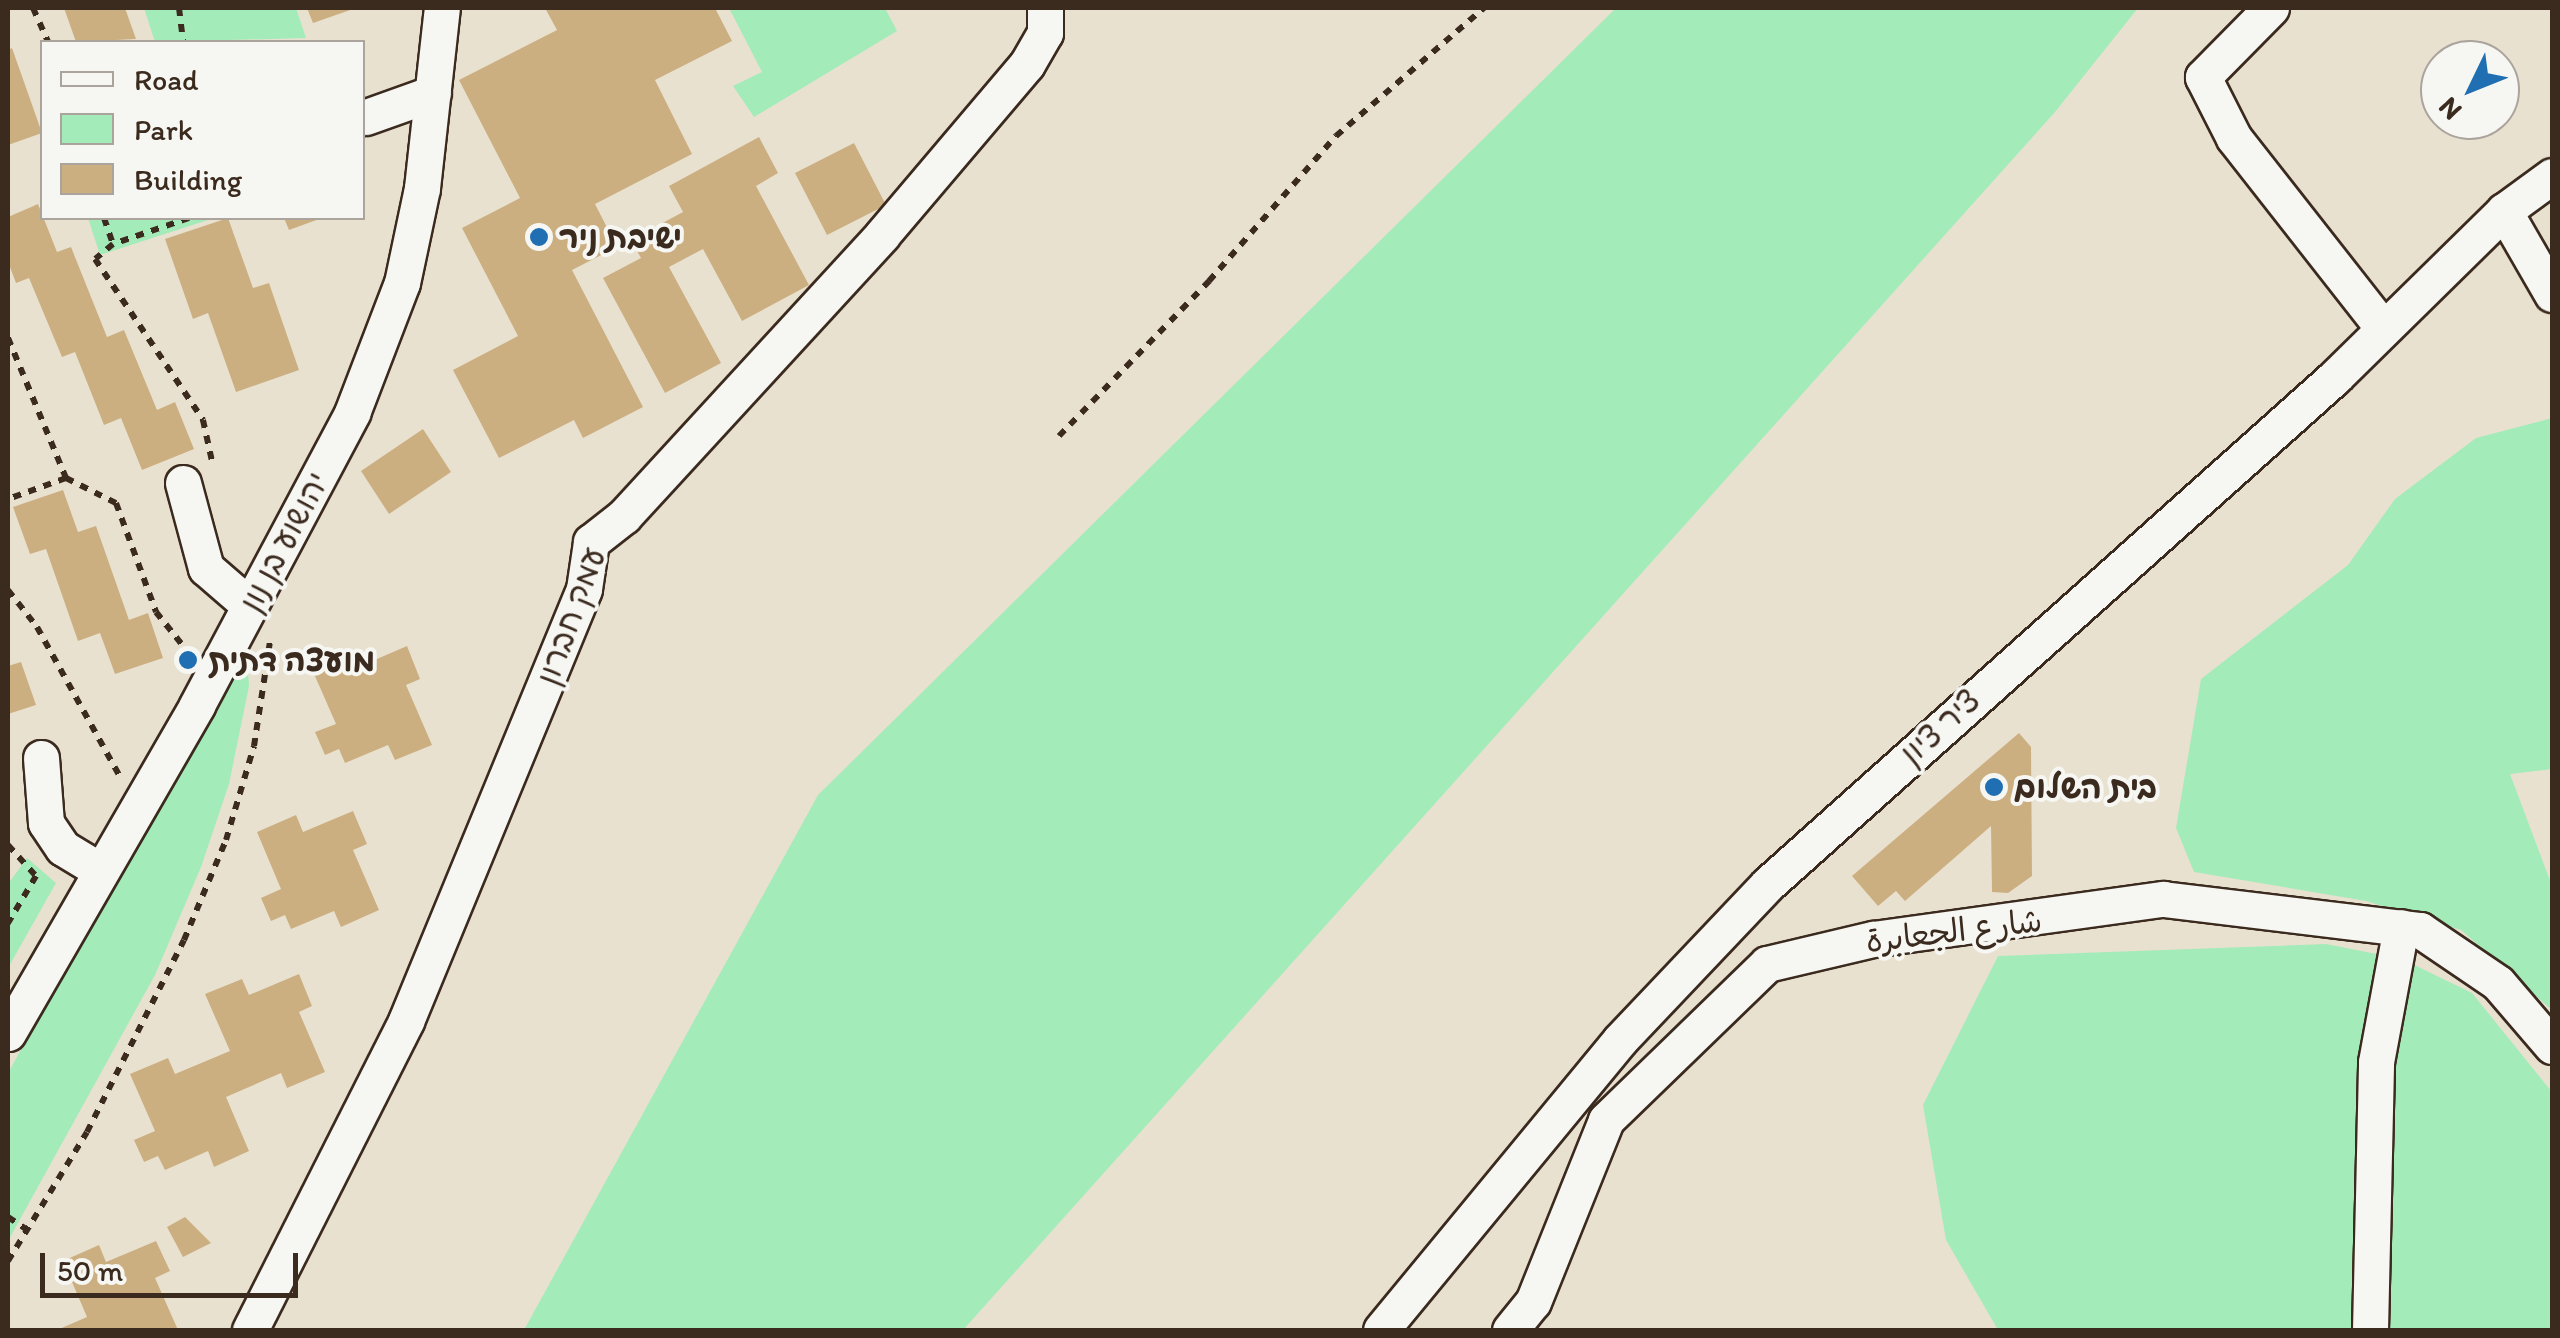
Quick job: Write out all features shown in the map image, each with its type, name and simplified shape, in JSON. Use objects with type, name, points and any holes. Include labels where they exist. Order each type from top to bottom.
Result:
[{"type":"street","name":"יהושוע בן נון","points":[[8,1033],[211,679],[352,413],[402,283],[433,93],[442,8]]},
{"type":"street","name":"עמק חברון","points":[[250,1330],[406,1021],[584,589],[591,542],[624,516],[894,221],[1027,64],[1044,33],[1046,8]]},
{"type":"street","points":[[2271,8],[2203,77],[2234,138],[2384,328]]},
{"type":"street","points":[[366,117],[433,93]]},
{"type":"street","name":"ציר ציון","points":[[1381,1330],[1620,1040],[1768,884],[2384,328],[2504,211],[2552,176]]},
{"type":"street","points":[[2504,211],[2552,294]]},
{"type":"street","points":[[199,483],[206,568],[250,606]]},
{"type":"street","points":[[41,758],[46,823],[63,848],[101,871]]},
{"type":"street","name":"شارع الجعابرة","points":[[1510,1330],[1532,1316],[1606,1120],[1766,964],[1872,939],[2164,899],[2420,930],[2498,983],[2552,1046]]},
{"type":"street","points":[[2370,1330],[2376,1062],[2401,927]]},
{"type":"path","points":[[33,8],[47,40]]},
{"type":"path","points":[[180,8],[183,40]]},
{"type":"path","points":[[1060,436],[1209,282],[1336,136],[1484,8]]},
{"type":"path","points":[[105,220],[113,244]]},
{"type":"path","points":[[183,220],[113,244],[96,259],[203,420],[199,483]]},
{"type":"path","points":[[8,338],[66,478],[116,503],[156,612],[211,679]]},
{"type":"path","points":[[8,499],[66,478]]},
{"type":"path","points":[[8,590],[37,627],[137,808]]},
{"type":"path","points":[[8,1260],[86,1132],[184,940],[226,840],[269,670],[270,637],[250,606]]},
{"type":"path","points":[[8,845],[36,876],[8,924]]},
{"type":"path","points":[[8,1217],[27,1230]]},
{"type":"green space","points":[[144,8],[296,8],[306,38],[230,40],[154,40]]},
{"type":"green space","points":[[729,8],[885,8],[897,31],[754,117],[733,86],[762,72]]},
{"type":"green space","points":[[1616,8],[2138,8],[2055,112],[963,1330],[524,1330],[818,795]]},
{"type":"green space","points":[[89,220],[208,220],[100,255]]},
{"type":"green space","points":[[2552,418],[2552,769],[2510,774],[2552,886],[2552,1010],[2461,930],[2366,901],[2194,872],[2176,828],[2201,679],[2348,565],[2395,499],[2476,438]]},
{"type":"green space","points":[[246,643],[249,686],[229,784],[201,867],[155,975],[8,1241],[8,1073]]},
{"type":"green space","points":[[27,858],[56,883],[8,968],[8,884]]},
{"type":"green space","points":[[2326,944],[2402,959],[2472,993],[2552,1092],[2552,1330],[1998,1330],[1946,1240],[1923,1105],[1998,956]]},
{"type":"building","points":[[64,8],[125,8],[136,39],[116,40],[75,40]]},
{"type":"building","points":[[307,8],[356,8],[313,23]]},
{"type":"building","name":"ישיבת ניר","points":[[545,8],[715,8],[732,41],[655,80],[692,154],[595,204],[617,247],[572,270],[643,407],[583,438],[574,420],[499,458],[453,370],[518,336],[462,228],[520,198],[459,80],[557,30]]},
{"type":"building","points":[[12,48],[40,134],[8,145],[8,50]]},
{"type":"building","points":[[759,137],[778,173],[756,186],[809,285],[742,321],[703,249],[669,267],[721,363],[665,393],[603,278],[641,258],[631,240],[683,212],[669,186]]},
{"type":"building","points":[[854,143],[886,205],[827,235],[795,173]]},
{"type":"building","points":[[38,204],[40,220],[44,220],[57,252],[71,247],[107,337],[124,330],[157,410],[175,402],[194,449],[142,470],[121,418],[104,425],[75,352],[62,357],[29,278],[16,283],[8,262],[8,217]]},
{"type":"building","points":[[229,220],[253,288],[269,283],[299,370],[236,392],[208,313],[193,319],[165,239]]},
{"type":"building","points":[[285,220],[316,220],[289,230]]},
{"type":"building","points":[[423,429],[451,472],[389,514],[361,471]]},
{"type":"building","points":[[63,490],[78,532],[96,526],[129,620],[148,613],[163,658],[115,674],[100,633],[78,641],[46,549],[30,554],[13,507]]},
{"type":"building","points":[[407,646],[420,679],[406,685],[432,745],[395,760],[388,745],[345,763],[339,749],[325,755],[315,732],[336,724],[311,667],[349,651],[356,668]]},
{"type":"building","points":[[21,662],[36,705],[8,714],[8,666]]},
{"type":"building","name":"בית השלום","points":[[2019,733],[2031,747],[2032,876],[2008,893],[1992,892],[1991,826],[1905,901],[1896,891],[1878,906],[1852,876]]},
{"type":"building","points":[[353,811],[367,844],[353,850],[379,910],[341,927],[334,911],[291,929],[285,915],[271,921],[261,898],[281,889],[257,832],[296,815],[303,832]]},
{"type":"building","points":[[299,974],[312,1006],[299,1012],[325,1072],[287,1088],[281,1073],[226,1097],[249,1151],[214,1167],[208,1151],[165,1170],[158,1156],[144,1162],[134,1140],[155,1131],[130,1074],[168,1058],[175,1074],[230,1051],[205,994],[242,979],[249,995]]},
{"type":"building","points":[[185,1217],[211,1243],[183,1257],[167,1227]]},
{"type":"building","points":[[156,1241],[170,1271],[155,1278],[178,1330],[57,1330],[87,1317],[63,1261],[99,1245],[106,1262]]},
{"type":"place","name":"ישיבת ניר","points":[[539,237]]},
{"type":"place","name":"מועצה דתית","points":[[188,660]]},
{"type":"place","name":"בית השלום","points":[[1994,787]]}]
